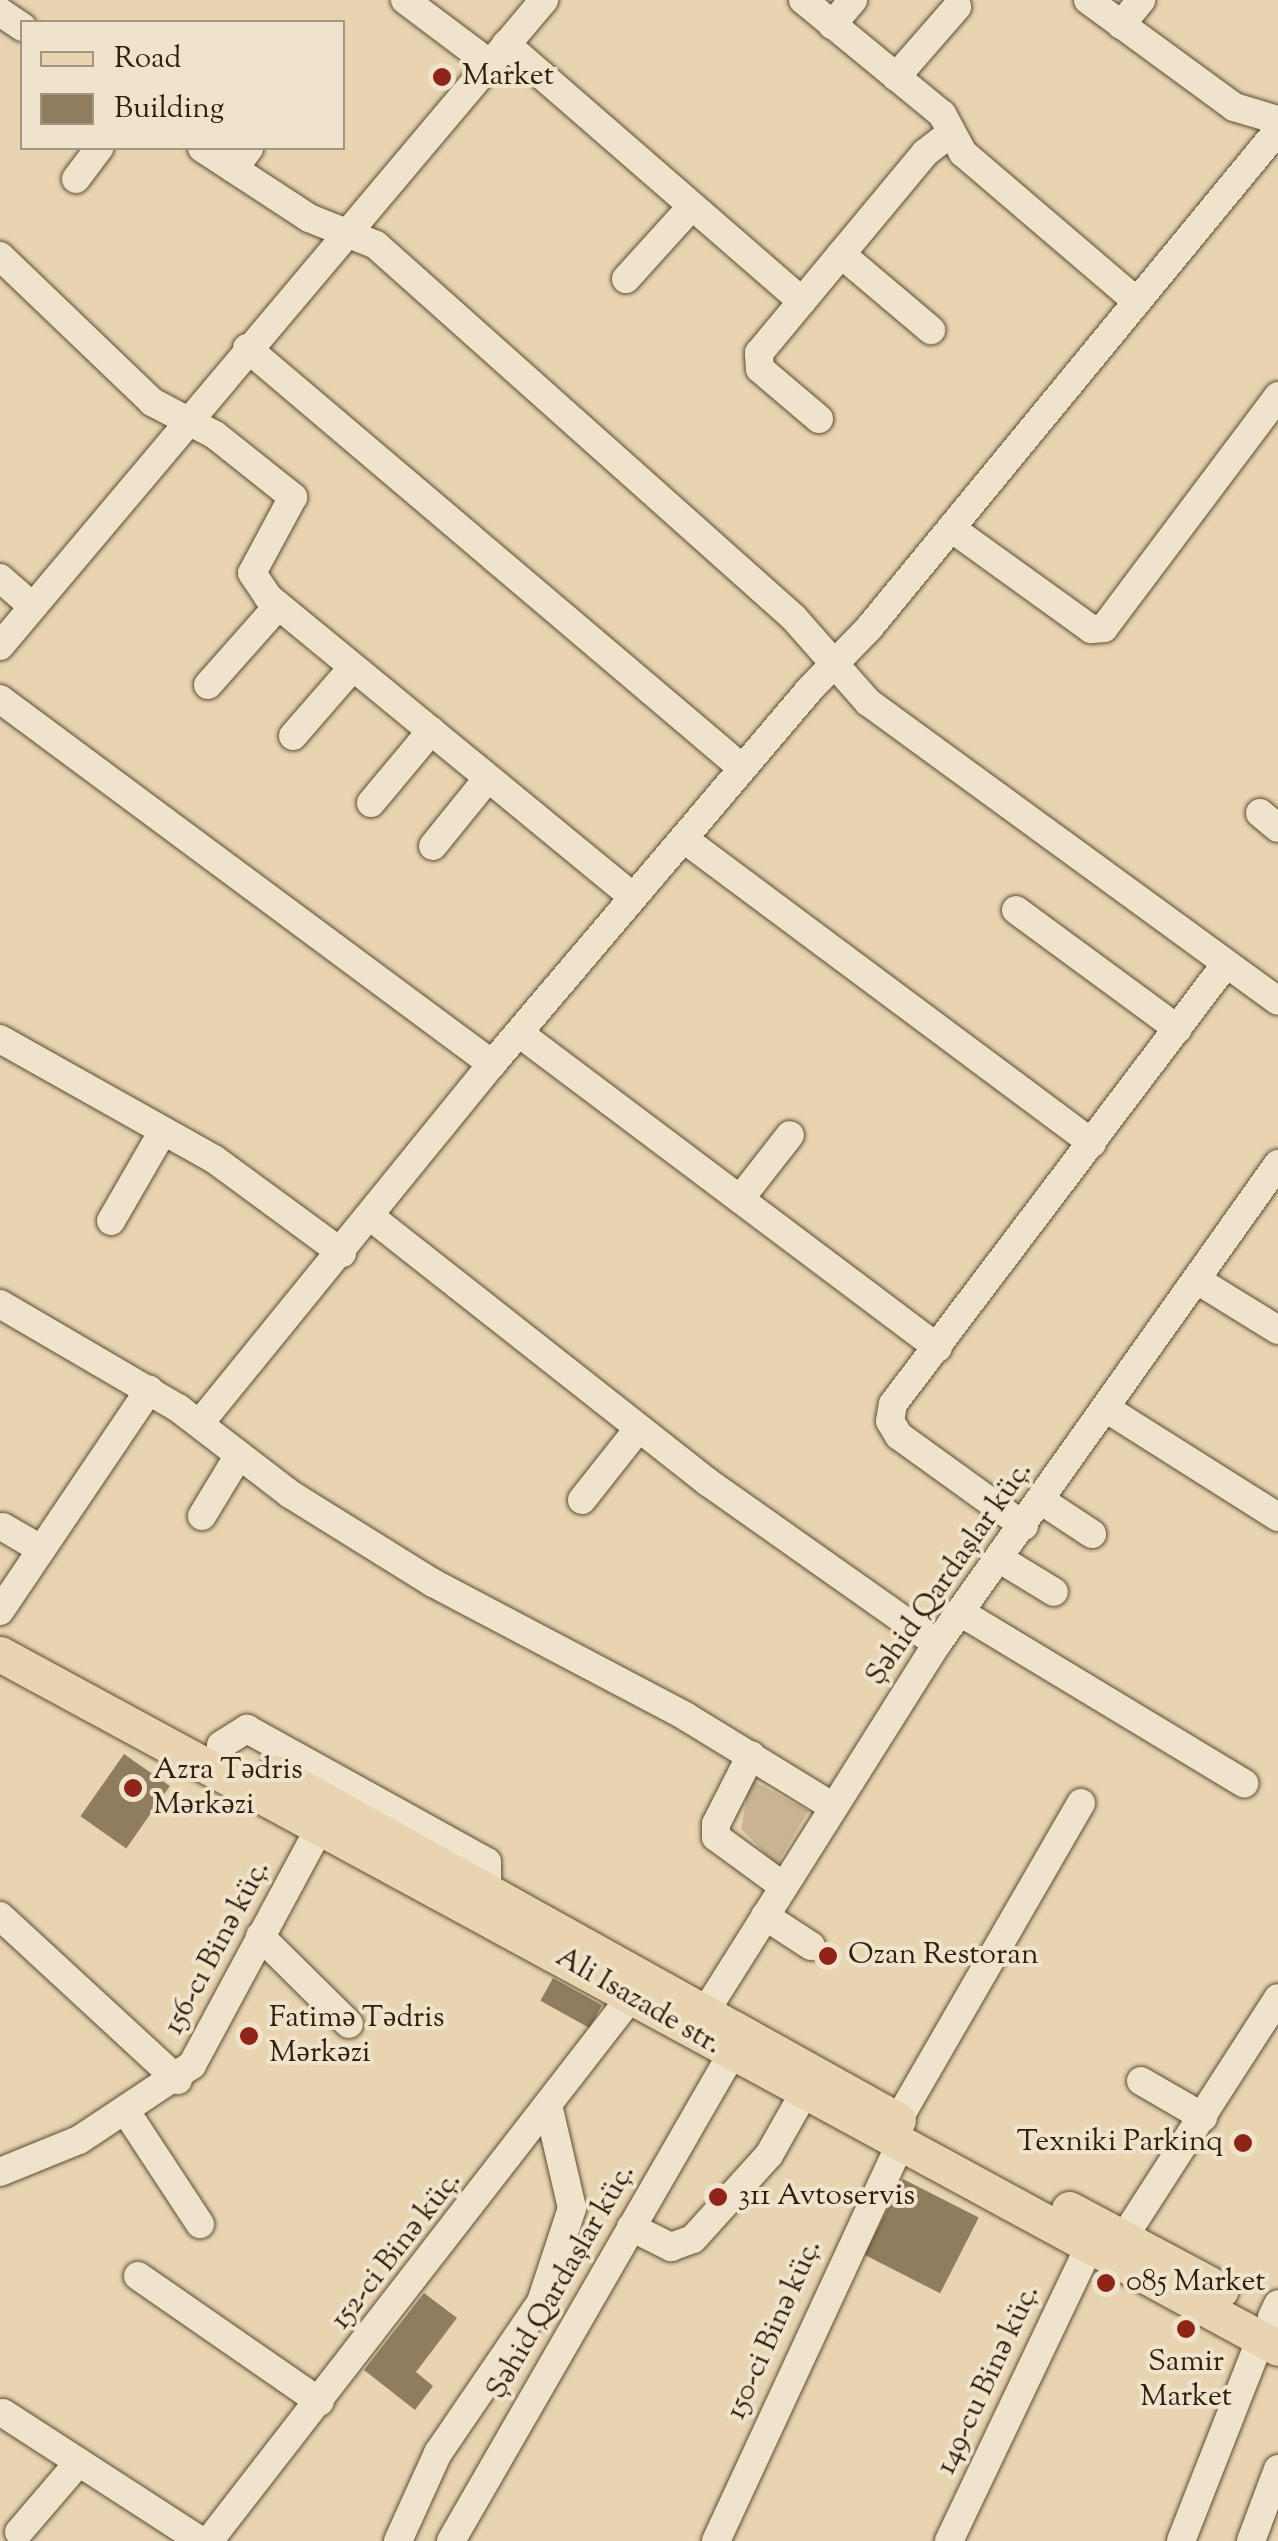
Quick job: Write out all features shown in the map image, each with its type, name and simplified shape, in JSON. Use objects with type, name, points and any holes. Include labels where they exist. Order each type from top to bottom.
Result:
[{"type":"main road","name":"Ali Isazade str.","points":[[0,1629],[488,1886],[698,2022],[899,2133],[1089,2247],[1273,2326]]},
{"type":"main road","name":"Ali Isazade str.","points":[[0,1654],[321,1825],[631,1997],[698,2022]]},
{"type":"main road","name":"Ali Isazade str.","points":[[738,2044],[803,2095],[899,2133],[1124,2237],[1273,2326]]},
{"type":"street","points":[[405,0],[497,53],[692,206],[802,301]]},
{"type":"street","points":[[0,646],[346,230],[544,0]]},
{"type":"street","points":[[804,0],[942,114],[949,134],[1135,300]]},
{"type":"street","points":[[832,24],[853,0]]},
{"type":"street","points":[[1088,0],[1234,107],[1278,120]]},
{"type":"street","points":[[1121,25],[1142,0]]},
{"type":"street","points":[[896,77],[957,7]]},
{"type":"street","points":[[200,1424],[492,1064],[951,528],[1278,130]]},
{"type":"street","points":[[819,419],[756,362],[925,153],[949,134]]},
{"type":"street","points":[[76,180],[98,150]]},
{"type":"street","points":[[210,150],[242,158],[309,218],[346,230],[376,246],[794,618],[868,702],[1278,1001]]},
{"type":"street","points":[[626,279],[692,206]]},
{"type":"street","points":[[841,254],[931,330]]},
{"type":"street","points":[[0,256],[152,402],[215,435],[293,497],[252,572],[278,606],[633,897]]},
{"type":"street","points":[[247,348],[742,768]]},
{"type":"street","points":[[951,528],[1092,629],[1104,628],[1278,396]]},
{"type":"street","points":[[0,578],[32,606]]},
{"type":"street","points":[[208,685],[278,606]]},
{"type":"street","points":[[293,736],[352,667]]},
{"type":"street","points":[[0,698],[492,1064]]},
{"type":"street","points":[[371,803],[430,730]]},
{"type":"street","points":[[433,846],[488,778]]},
{"type":"street","points":[[684,839],[1092,1143]]},
{"type":"street","points":[[1016,910],[1178,1029]]},
{"type":"street","points":[[1024,1526],[894,1429],[893,1404],[1225,966]]},
{"type":"street","points":[[519,1034],[938,1348]]},
{"type":"street","points":[[0,1039],[242,1176],[342,1253]]},
{"type":"street","points":[[111,1221],[163,1131]]},
{"type":"street","points":[[740,1199],[790,1135]]},
{"type":"street","name":"Şəhid Qardaşlar küç.","points":[[698,2022],[937,1644],[1108,1409],[1278,1164]]},
{"type":"street","points":[[371,1217],[638,1429],[937,1644]]},
{"type":"street","points":[[1197,1280],[1278,1330]]},
{"type":"street","points":[[0,1304],[149,1390],[240,1456],[433,1584],[751,1755],[832,1806]]},
{"type":"street","points":[[0,1611],[149,1390]]},
{"type":"street","points":[[1108,1409],[1278,1518]]},
{"type":"street","points":[[582,1500],[638,1429]]},
{"type":"street","points":[[202,1516],[240,1456]]},
{"type":"street","points":[[1042,1501],[1092,1534]]},
{"type":"street","points":[[3,1527],[39,1548]]},
{"type":"street","points":[[1000,1559],[1054,1592]]},
{"type":"street","points":[[960,1612],[1244,1783]]},
{"type":"street","points":[[751,1755],[716,1824],[716,1836],[783,1886]]},
{"type":"street","name":"150-ci Binə küç.","points":[[716,2541],[899,2133],[1082,1803]]},
{"type":"street","name":"156-cı Binə küç.","points":[[0,2172],[127,2114],[178,2080],[204,2046],[321,1825]]},
{"type":"street","points":[[0,1916],[178,2080]]},
{"type":"street","points":[[765,1916],[811,1946]]},
{"type":"street","points":[[260,1936],[349,2024]]},
{"type":"street","name":"152-ci Binə küç.","points":[[209,2541],[550,2110],[631,1997]]},
{"type":"street","points":[[1124,2237],[1278,1998]]},
{"type":"street","name":"Şəhid Qardaşlar küç.","points":[[450,2541],[738,2044]]},
{"type":"street","points":[[1141,2081],[1203,2117]]},
{"type":"street","points":[[631,2227],[671,2247],[693,2239],[768,2156],[803,2095]]},
{"type":"street","points":[[398,2541],[438,2453],[541,2302],[572,2208],[550,2110]]},
{"type":"street","points":[[127,2114],[200,2224]]},
{"type":"street","name":"149-cu Binə küç.","points":[[949,2541],[1089,2247]]},
{"type":"street","points":[[138,2276],[320,2402]]},
{"type":"street","points":[[1181,2541],[1273,2326]]},
{"type":"street","points":[[3,2413],[201,2541]]},
{"type":"street","points":[[19,2532],[79,2462]]},
{"type":"street","points":[[1251,2541],[1278,2469]]},
{"type":"shaded area","points":[[750,1779],[808,1811],[777,1865],[741,1829]]},
{"type":"building","points":[[124,1754],[170,1786],[126,1848],[80,1816]]},
{"type":"building","points":[[553,1978],[602,2005],[589,2028],[540,2001]]},
{"type":"building","points":[[903,2179],[979,2218],[940,2293],[864,2255]]},
{"type":"building","points":[[424,2293],[457,2318],[416,2372],[433,2386],[415,2410],[364,2370]]},
{"type":"place","name":"Market","points":[[442,77]]},
{"type":"place","name":"Azra Tədris Mərkəzi","points":[[133,1788]]},
{"type":"place","name":"Ozan Restoran","points":[[828,1956]]},
{"type":"place","name":"Fatimə Tədris Mərkəzi","points":[[249,2036]]},
{"type":"place","name":"Texniki Parkinq","points":[[1243,2143]]},
{"type":"place","name":"311 Avtoservis","points":[[718,2197]]},
{"type":"place","name":"085 Market","points":[[1106,2283]]},
{"type":"place","name":"Samir Market","points":[[1186,2329]]}]
